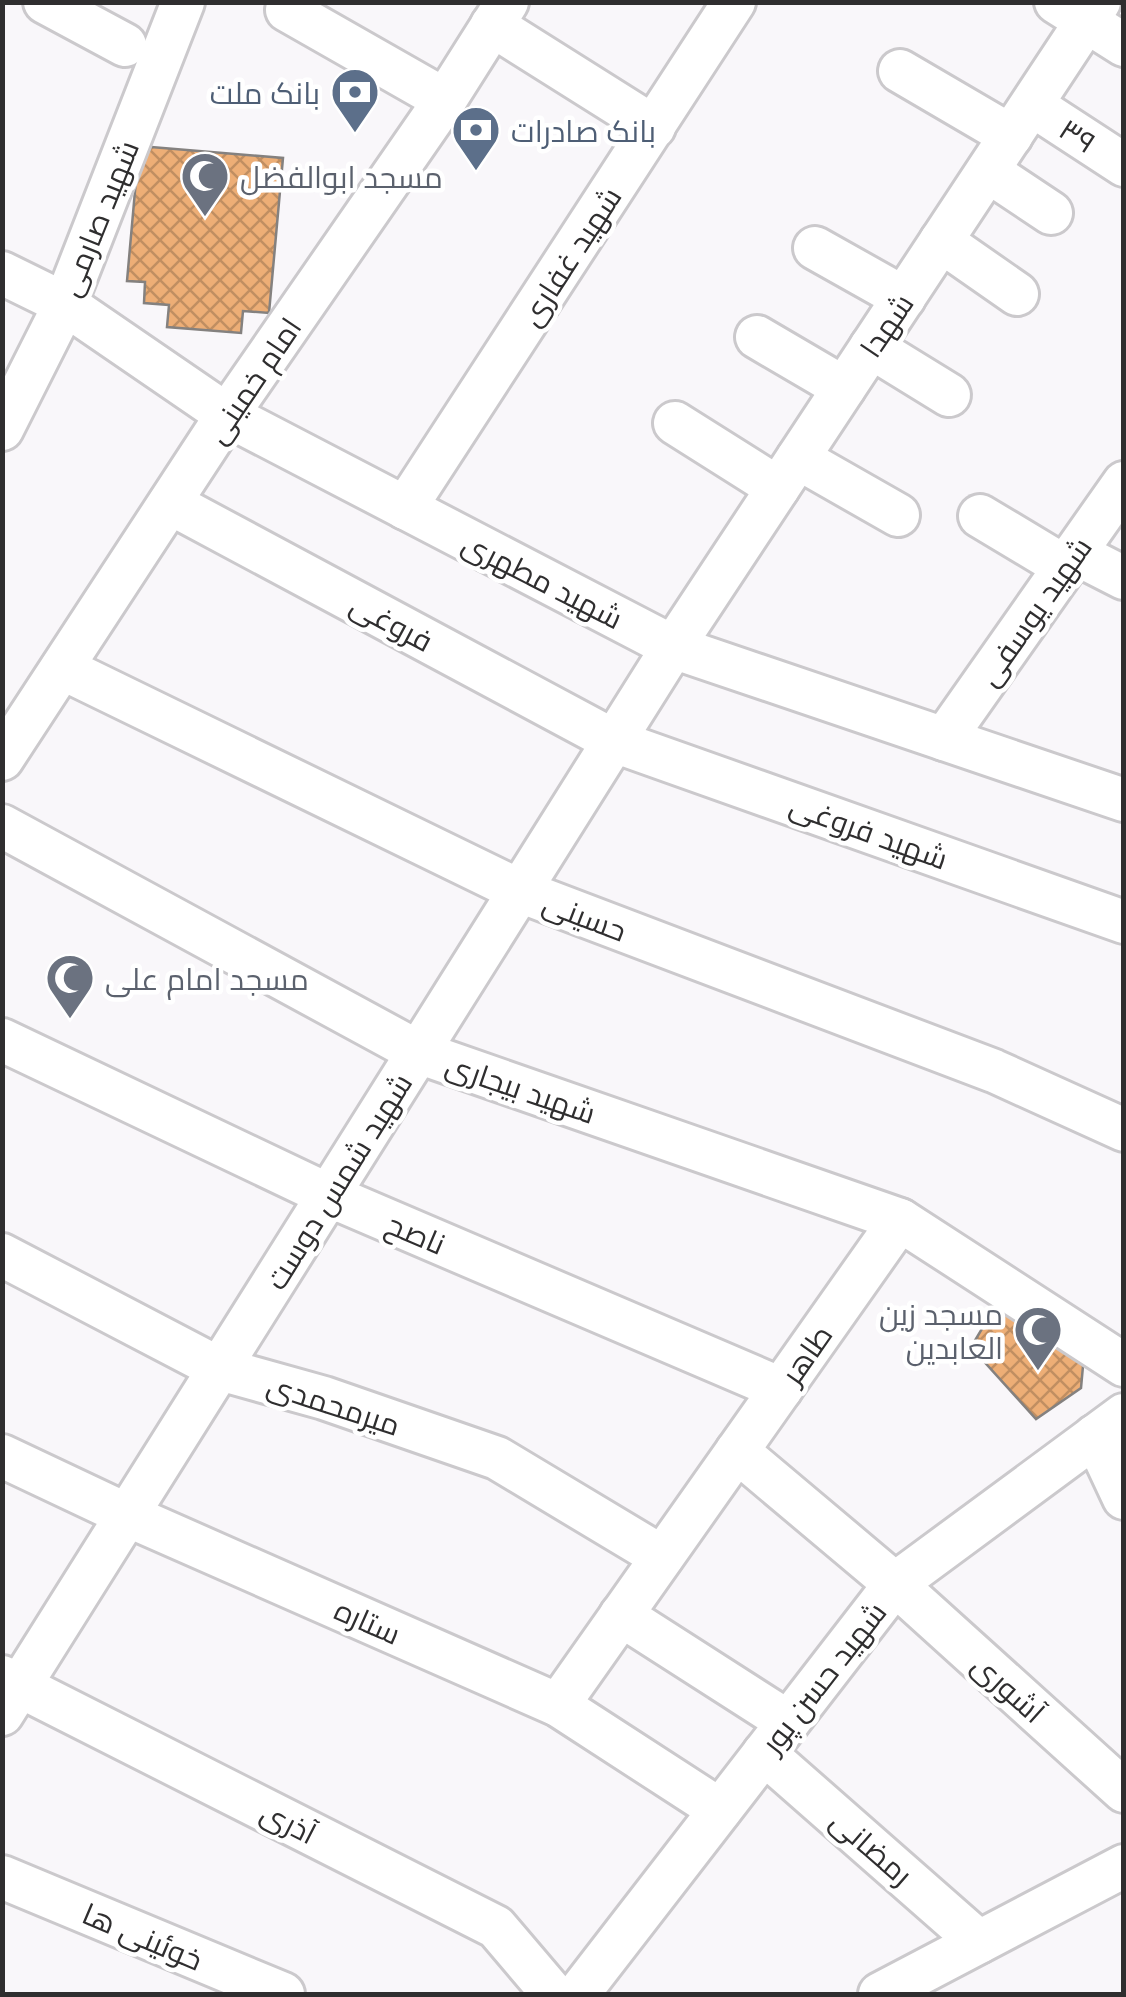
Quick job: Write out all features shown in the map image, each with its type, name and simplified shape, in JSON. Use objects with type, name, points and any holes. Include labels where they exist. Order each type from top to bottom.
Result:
[{"type":"street","points":[[45,2],[126,46]]},
{"type":"street","name":"شهید صارمی","points":[[2,429],[65,304],[183,2]]},
{"type":"street","name":"شهید غفاری","points":[[406,508],[734,2]]},
{"type":"street","points":[[1081,9],[1124,45]]},
{"type":"street","name":"شهدا","points":[[673,647],[1010,138],[1081,9]]},
{"type":"street","points":[[287,10],[445,100]]},
{"type":"street","points":[[500,14],[654,127]]},
{"type":"street","name":"امام خمینی","points":[[2,759],[500,14]]},
{"type":"street","points":[[900,71],[1010,138],[1051,213]]},
{"type":"street","name":"۳۹","points":[[1010,138],[1124,165]]},
{"type":"street","points":[[941,242],[1018,294]]},
{"type":"street","points":[[815,248],[904,298]]},
{"type":"street","name":"شهید مطهری","points":[[2,274],[65,304],[228,416],[673,647],[1124,800]]},
{"type":"street","points":[[757,337],[844,388]]},
{"type":"street","points":[[871,347],[950,395]]},
{"type":"street","points":[[674,424],[898,515]]},
{"type":"street","name":"شهید یوسفی","points":[[944,739],[1124,483]]},
{"type":"street","name":"فروغی","points":[[170,503],[614,741]]},
{"type":"street","points":[[980,516],[1070,560],[1124,578]]},
{"type":"street","name":"شهید شمس دوست","points":[[9,1692],[127,1516],[673,647]]},
{"type":"street","name":"حسینی","points":[[62,668],[520,891],[994,1072],[1124,1130]]},
{"type":"street","name":"شهید فروغی","points":[[614,741],[1124,922]]},
{"type":"street","name":"شهید بیجاری","points":[[2,826],[418,1052],[900,1220]]},
{"type":"street","name":"ناصح","points":[[2,1040],[328,1196],[781,1388]]},
{"type":"street","points":[[900,1220],[1124,1365]]},
{"type":"street","name":"طاهر","points":[[558,1704],[900,1220]]},
{"type":"street","name":"میرمحمدی","points":[[2,1255],[220,1368],[324,1398],[496,1458],[662,1557]]},
{"type":"street","points":[[1109,1426],[1124,1498]]},
{"type":"street","name":"شهید حسن پور","points":[[578,1994],[895,1584],[1109,1426]]},
{"type":"street","name":"آشوری","points":[[738,1450],[895,1584],[1124,1791]]},
{"type":"street","name":"ستاره","points":[[2,1456],[127,1516],[558,1704],[720,1810]]},
{"type":"street","name":"رمضانی","points":[[621,1615],[776,1738],[980,1942]]},
{"type":"street","name":"آذری","points":[[9,1692],[496,1927],[553,1994]]},
{"type":"street","points":[[880,1994],[1124,1866]]},
{"type":"street","name":"خوئینی ها","points":[[2,1878],[283,1994]]},
{"type":"building","name":"مسجد ابوالفضل","points":[[139,146],[283,158],[269,313],[243,311],[241,333],[167,327],[169,305],[144,303],[145,282],[127,281]]},
{"type":"building","name":"مسجد زین العابدین","points":[[998,1302],[1084,1355],[1081,1388],[1036,1419],[971,1347]]},
{"type":"place","name":"بانک ملت","points":[[355,134]]},
{"type":"place","name":"بانک صادرات","points":[[476,172]]},
{"type":"place","name":"مسجد ابوالفضل","points":[[205,218]]},
{"type":"place","name":"مسجد امام علی","points":[[70,1020]]},
{"type":"place","name":"مسجد زین العابدین","points":[[1038,1372]]}]
